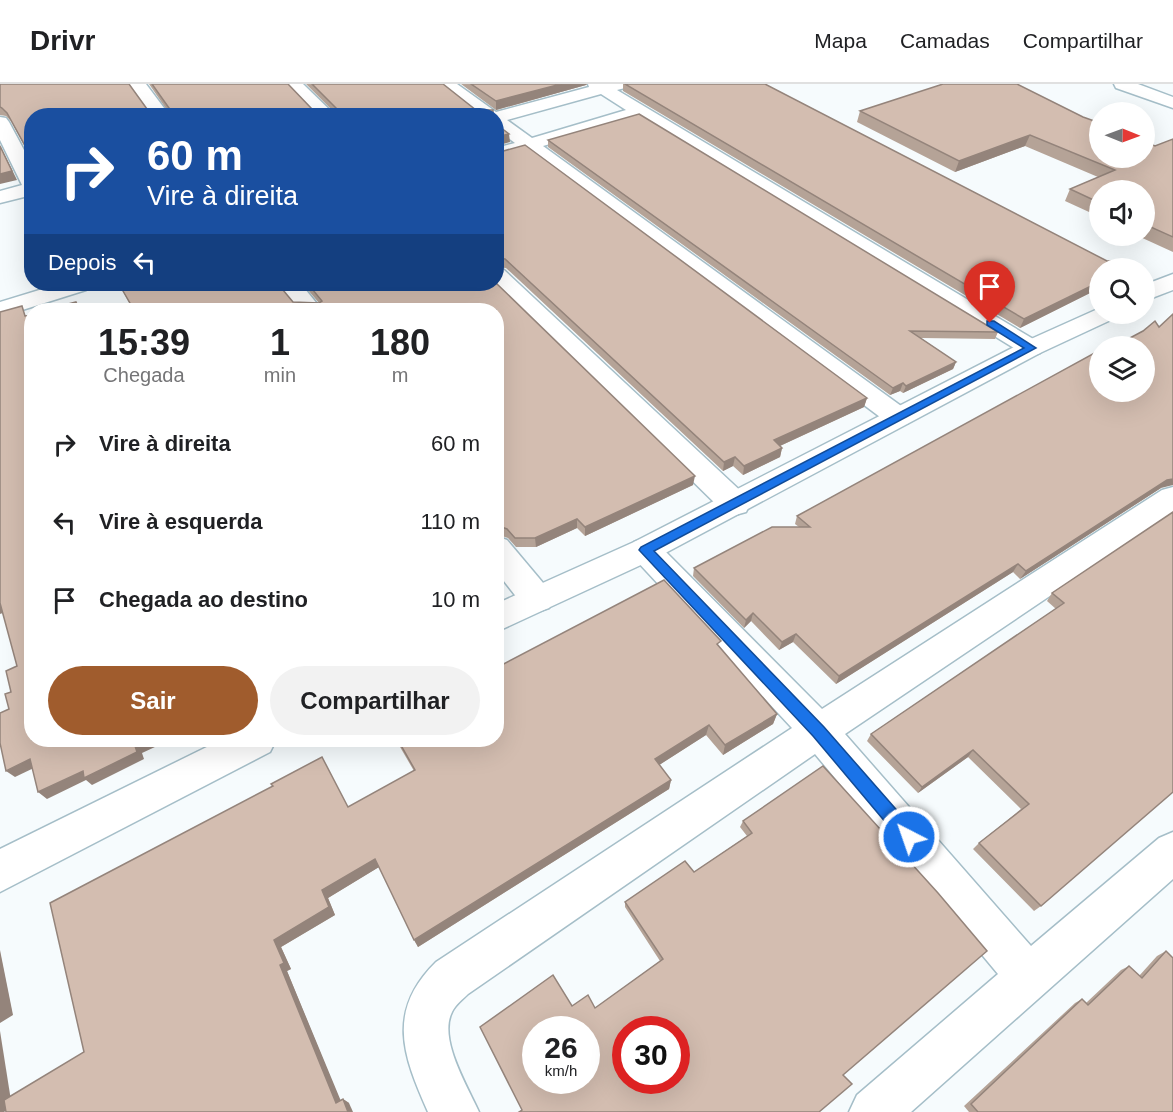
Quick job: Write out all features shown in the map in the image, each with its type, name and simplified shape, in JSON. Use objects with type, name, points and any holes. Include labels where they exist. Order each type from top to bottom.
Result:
[{"type":"street","points":[[137,84],[155,108]]},
{"type":"street","points":[[293,84],[318,108]]},
{"type":"street","points":[[446,84],[479,108]]},
{"type":"street","points":[[1122,84],[1173,103]]},
{"type":"street","points":[[504,116],[606,85],[642,111],[1031,348]]},
{"type":"street","points":[[1145,93],[1158,87],[1173,85]]},
{"type":"street","points":[[504,152],[642,111]]},
{"type":"street","points":[[0,122],[24,171]]},
{"type":"street","points":[[504,125],[528,145],[898,417]]},
{"type":"street","points":[[0,196],[24,189]]},
{"type":"street","points":[[504,283],[735,504]]},
{"type":"street","points":[[28,303],[77,291]]},
{"type":"street","points":[[295,291],[304,303]]},
{"type":"street","points":[[0,310],[24,304]]},
{"type":"street","points":[[504,616],[645,550],[1031,348],[1089,321]]},
{"type":"street","points":[[454,1112],[432,1066],[426,1030],[435,997],[452,978],[1173,498]]},
{"type":"street","points":[[645,550],[819,732],[1029,977]]},
{"type":"street","points":[[504,558],[537,599]]},
{"type":"street","points":[[0,871],[243,747]]},
{"type":"street","points":[[874,1112],[1173,852]]},
{"type":"building","points":[[0,84],[129,84],[146,108],[24,108],[24,144],[7,113],[0,107]]},
{"type":"building","points":[[152,84],[288,84],[311,108],[169,108]]},
{"type":"building","points":[[312,84],[443,84],[473,108],[336,108]]},
{"type":"building","points":[[471,84],[561,84],[496,101]]},
{"type":"building","points":[[625,84],[765,84],[1101,258],[1089,258],[1089,287],[1024,319]]},
{"type":"building","points":[[943,84],[1017,84],[1089,119],[1089,159],[1030,135],[959,161],[860,111]]},
{"type":"building","points":[[639,114],[998,332],[910,331],[956,362],[906,386],[903,383],[893,388],[548,140]]},
{"type":"building","points":[[1173,139],[1173,237],[1155,229],[1155,180],[1091,180],[1115,170],[1110,168],[1155,168],[1155,146]]},
{"type":"building","points":[[525,145],[867,398],[774,440],[782,448],[744,466],[735,457],[724,462],[504,259],[504,151]]},
{"type":"building","points":[[0,146],[12,171],[0,174]]},
{"type":"building","points":[[1089,181],[1089,198],[1070,189]]},
{"type":"building","points":[[123,291],[284,291],[293,302],[319,303],[130,303]]},
{"type":"building","points":[[314,291],[504,291],[695,476],[585,527],[577,519],[535,538],[515,538],[504,528],[504,303],[319,303],[322,301]]},
{"type":"building","points":[[22,306],[24,313],[24,747],[135,747],[137,752],[84,778],[83,771],[38,792],[30,759],[6,771],[0,743],[0,713],[9,709],[5,694],[11,692],[6,671],[17,666],[0,603],[0,312]]},
{"type":"building","points":[[1173,314],[1173,479],[1167,480],[1026,571],[1018,564],[839,676],[796,634],[782,642],[753,613],[746,620],[694,568],[772,527],[810,527],[797,516],[1089,356],[1089,402],[1155,402],[1155,336],[1134,336],[1155,324],[1155,321],[1159,327]]},
{"type":"building","points":[[1173,512],[1173,792],[1041,906],[979,843],[1029,804],[973,750],[922,787],[871,734],[1064,603],[1052,593]]},
{"type":"building","points":[[664,580],[721,641],[717,644],[777,714],[725,745],[709,725],[655,759],[671,780],[414,940],[375,859],[322,890],[329,907],[274,940],[284,963],[280,965],[336,1103],[343,1099],[348,1112],[6,1112],[4,1100],[84,1052],[50,903],[273,786],[271,784],[322,757],[348,807],[415,770],[402,747],[504,747],[504,664]]},
{"type":"building","points":[[823,766],[938,893],[987,951],[843,1075],[852,1084],[819,1112],[519,1112],[522,1110],[480,1027],[553,975],[572,1006],[588,995],[595,1008],[663,959],[625,902],[685,861],[694,872],[752,833],[743,821]]},
{"type":"building","points":[[1166,951],[1173,958],[1173,1112],[978,1112],[971,1104],[1082,999],[1088,1005],[1129,966],[1142,978]]},
{"type":"route","points":[[909,837],[819,732],[645,550],[1031,348],[990,323]]}]
